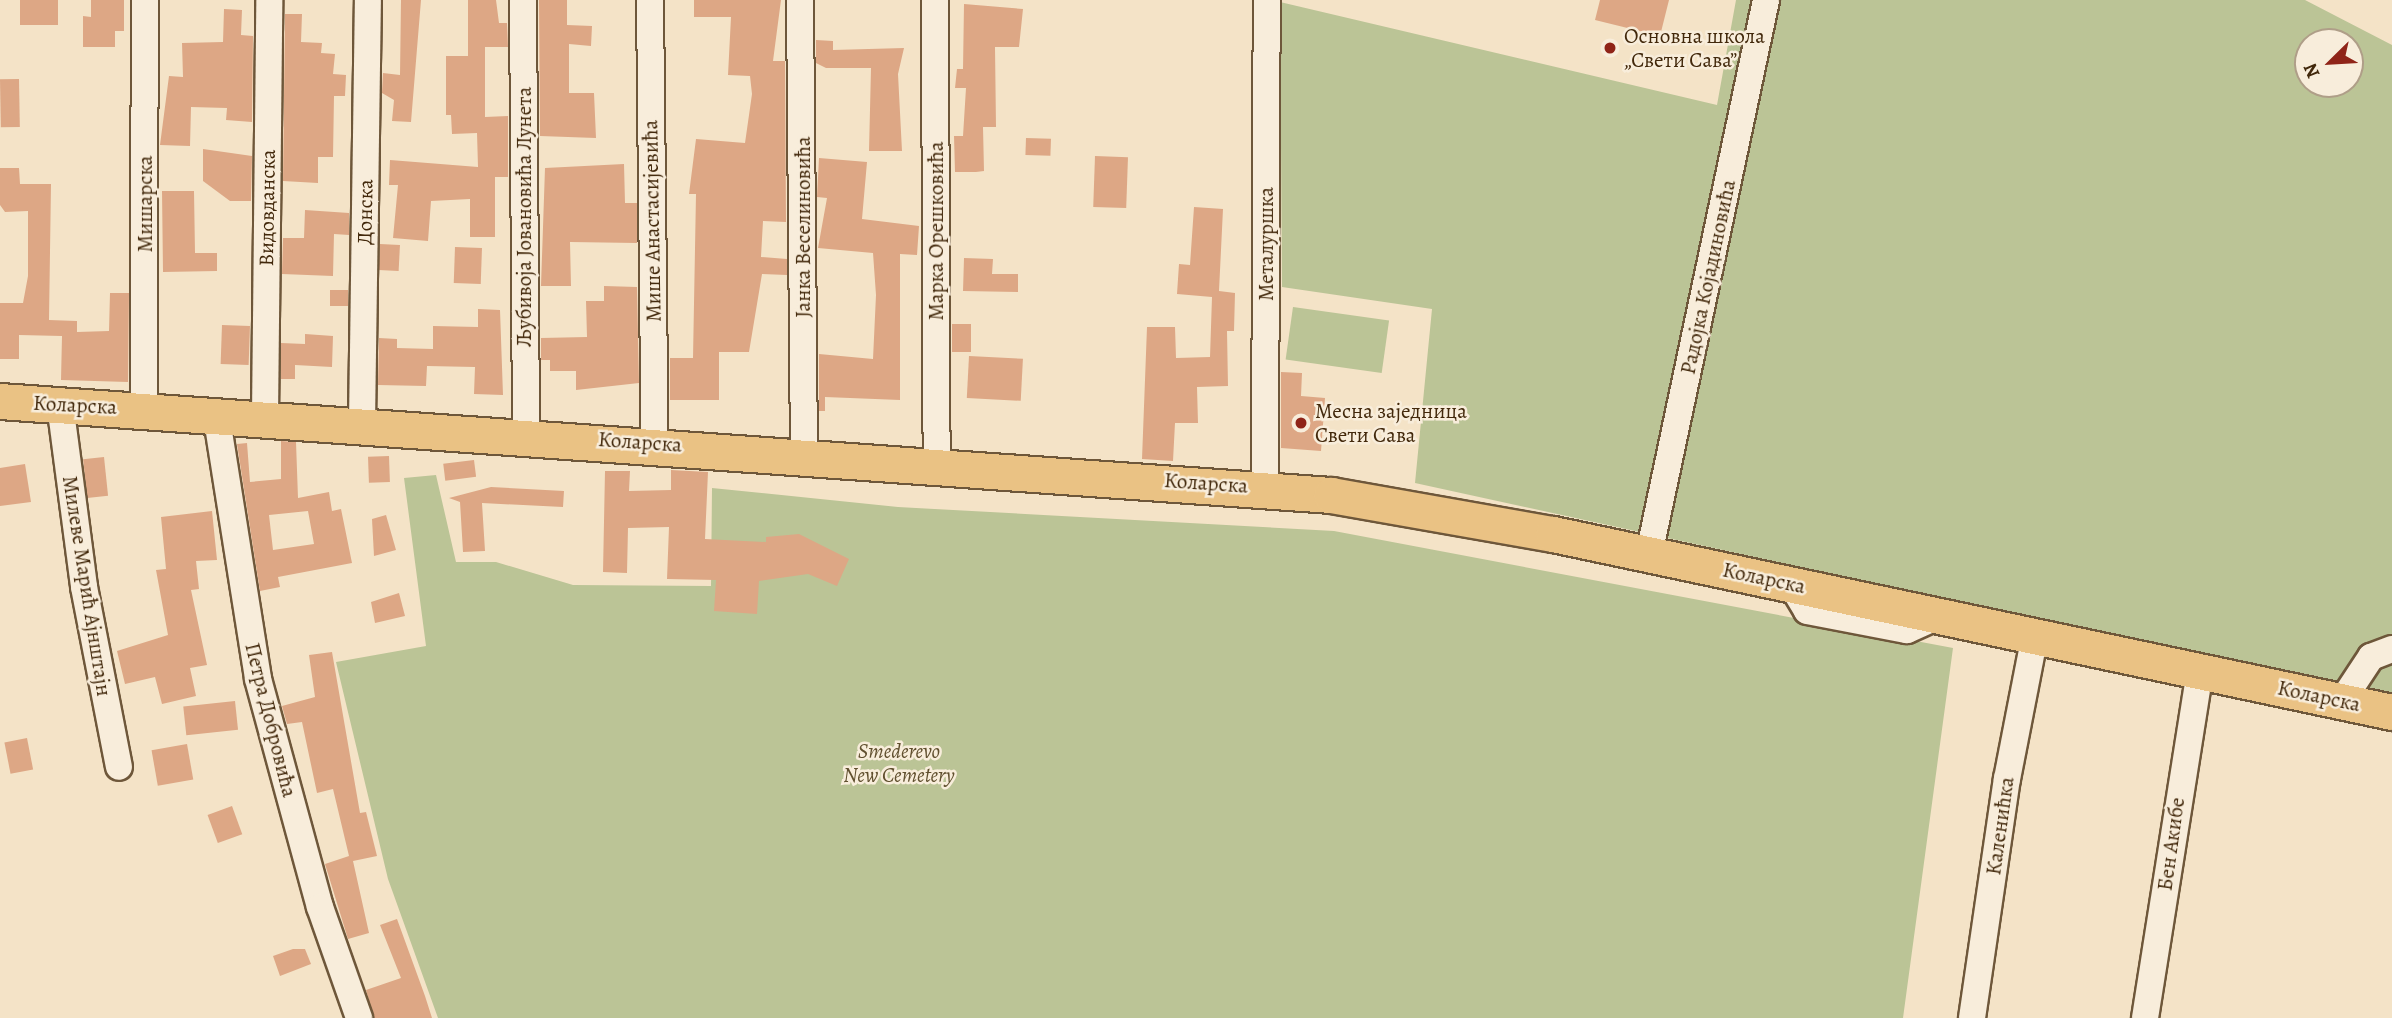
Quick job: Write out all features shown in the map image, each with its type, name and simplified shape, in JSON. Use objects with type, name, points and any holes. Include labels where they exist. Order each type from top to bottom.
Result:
[{"type":"main road","name":"Коларска","points":[[0,401],[265,416],[1265,487],[1445,512],[2392,712]]},
{"type":"street","name":"Мишарска","points":[[144,409],[145,0]]},
{"type":"street","name":"Видовданска","points":[[265,416],[269,0]]},
{"type":"street","name":"Донска","points":[[362,424],[368,0]]},
{"type":"street","name":"Љубивоја Јовановића Лунета","points":[[523,0],[526,434]]},
{"type":"street","name":"Мише Анастасијевића","points":[[650,0],[655,443]]},
{"type":"street","name":"Јанка Веселиновића","points":[[800,0],[804,453]]},
{"type":"street","name":"Марка Орешковића","points":[[935,0],[937,462]]},
{"type":"street","name":"Металуршка","points":[[1265,487],[1267,0]]},
{"type":"street","name":"Радојка Којадиновића","points":[[1649,554],[1766,0]]},
{"type":"street","name":"Милеве Марић Ајнштајн","points":[[60,404],[84,587],[119,768]]},
{"type":"street","name":"Петра Добровића","points":[[216,413],[258,679],[320,907],[359,1018]]},
{"type":"street","name":"Каленићка","points":[[1972,1018],[2007,779],[2035,635]]},
{"type":"street","points":[[2342,701],[2371,657],[2392,649]]},
{"type":"street","name":"Бен Акибе","points":[[2145,1018],[2200,670]]},
{"type":"green space","points":[[1736,0],[2305,0],[2359,28],[2294,28],[2294,98],[2364,98],[2364,31],[2392,45],[2392,696],[1415,483],[1432,309],[1282,287],[1280,2],[1717,105]]},
{"type":"green space","points":[[1293,307],[1389,320],[1382,373],[1286,359]]},
{"type":"green space","name":"Smederevo New Cemetery","points":[[436,475],[456,562],[496,562],[573,585],[711,586],[712,488],[898,507],[1334,531],[1953,648],[1903,1018],[438,1018],[388,879],[336,662],[426,646],[404,478]]},
{"type":"building","points":[[20,0],[58,0],[58,25],[20,25]]},
{"type":"building","points":[[91,0],[124,0],[124,31],[115,31],[115,47],[83,47],[83,16],[91,17]]},
{"type":"building","points":[[401,0],[421,0],[411,122],[392,121],[394,100],[382,93],[383,73],[400,75]]},
{"type":"building","points":[[468,0],[496,0],[499,23],[507,23],[508,47],[485,47],[485,117],[508,116],[508,177],[495,177],[495,237],[470,237],[470,199],[431,201],[428,241],[393,238],[398,185],[389,185],[390,160],[478,167],[477,133],[452,134],[451,115],[446,115],[446,56],[468,56]]},
{"type":"building","points":[[539,0],[567,0],[567,25],[592,26],[591,46],[569,44],[569,93],[594,93],[596,138],[540,136]]},
{"type":"building","points":[[694,0],[781,0],[773,61],[785,61],[786,222],[763,221],[761,257],[787,259],[787,275],[762,274],[749,352],[719,352],[719,400],[670,400],[670,358],[693,358],[696,194],[689,194],[696,139],[745,143],[752,94],[750,76],[728,75],[731,17],[694,17]]},
{"type":"building","points":[[1600,0],[1669,0],[1660,36],[1595,20]]},
{"type":"building","points":[[964,4],[1023,9],[1019,47],[995,47],[996,127],[983,127],[984,171],[976,172],[955,172],[954,136],[963,136],[966,88],[955,88],[957,69],[963,69]]},
{"type":"building","points":[[224,9],[242,10],[241,35],[253,36],[252,122],[226,120],[227,108],[191,107],[190,146],[160,145],[169,76],[183,77],[182,43],[223,42]]},
{"type":"building","points":[[285,14],[302,14],[301,42],[322,43],[321,53],[335,54],[333,74],[346,75],[345,96],[334,96],[333,157],[318,157],[318,183],[283,181]]},
{"type":"building","points":[[816,40],[833,41],[833,50],[904,48],[898,74],[902,151],[869,151],[871,68],[826,68],[816,63]]},
{"type":"building","points":[[0,79],[19,79],[20,127],[1,127]]},
{"type":"building","points":[[1026,138],[1051,139],[1050,156],[1025,155]]},
{"type":"building","points":[[203,149],[252,156],[251,201],[230,201],[203,181]]},
{"type":"building","points":[[1095,156],[1128,157],[1126,208],[1093,207]]},
{"type":"building","points":[[819,158],[867,162],[862,219],[919,226],[917,255],[900,254],[900,400],[825,397],[825,411],[819,411],[819,354],[873,359],[876,295],[873,253],[818,248],[827,198],[817,197]]},
{"type":"building","points":[[624,164],[625,203],[637,203],[637,243],[570,242],[571,286],[541,286],[545,168]]},
{"type":"building","points":[[0,168],[19,168],[20,184],[51,184],[49,320],[77,321],[77,332],[109,331],[110,293],[129,293],[128,382],[61,380],[62,336],[19,335],[19,359],[0,359],[0,303],[23,303],[28,276],[28,211],[5,212],[0,205]]},
{"type":"building","points":[[162,191],[194,191],[195,253],[217,253],[217,271],[163,272]]},
{"type":"building","points":[[1194,207],[1223,209],[1219,291],[1235,293],[1234,331],[1227,331],[1228,386],[1197,387],[1198,423],[1175,423],[1173,461],[1142,459],[1147,327],[1175,327],[1176,358],[1210,357],[1212,297],[1177,294],[1179,264],[1190,265]]},
{"type":"building","points":[[305,210],[349,213],[349,235],[334,234],[333,276],[282,274],[283,238],[304,238]]},
{"type":"building","points":[[380,244],[400,245],[399,271],[379,270]]},
{"type":"building","points":[[455,247],[482,248],[481,284],[454,283]]},
{"type":"building","points":[[964,258],[993,259],[992,274],[1018,274],[1018,292],[963,291]]},
{"type":"building","points":[[604,286],[637,287],[639,383],[576,390],[576,371],[550,371],[550,360],[541,360],[541,338],[587,337],[586,301],[604,301]]},
{"type":"building","points":[[330,290],[348,290],[348,306],[330,306]]},
{"type":"building","points":[[478,309],[500,310],[503,395],[474,394],[475,367],[427,366],[426,386],[378,385],[379,338],[397,339],[397,348],[433,349],[433,326],[478,327]]},
{"type":"building","points":[[952,324],[971,324],[971,352],[952,352]]},
{"type":"building","points":[[222,325],[250,326],[249,365],[221,364]]},
{"type":"building","points":[[305,334],[333,336],[332,367],[295,365],[295,379],[281,379],[281,343],[305,344]]},
{"type":"building","points":[[969,356],[1023,359],[1021,401],[967,398]]},
{"type":"building","name":"Месна заједница Свети Сава","points":[[1281,372],[1302,373],[1301,396],[1325,398],[1321,451],[1281,448]]},
{"type":"building","points":[[281,441],[296,442],[298,498],[329,492],[332,511],[341,509],[352,563],[278,577],[280,587],[260,591],[237,444],[247,443],[250,482],[281,479]],"holes":[[[308,511],[314,544],[273,550],[269,515]]]},
{"type":"building","points":[[389,456],[390,482],[369,483],[368,457]]},
{"type":"building","points":[[104,457],[108,496],[87,498],[83,459]]},
{"type":"building","points":[[474,460],[476,477],[445,481],[443,464]]},
{"type":"building","points":[[25,464],[31,502],[0,506],[0,468]]},
{"type":"building","points":[[671,470],[708,472],[705,539],[766,542],[766,537],[799,534],[849,559],[837,586],[808,574],[759,581],[757,614],[714,611],[716,580],[667,579],[669,527],[628,528],[627,573],[603,572],[605,471],[630,471],[629,491],[671,490]]},
{"type":"building","points":[[491,487],[564,491],[563,507],[482,503],[485,551],[463,552],[460,502],[449,498]]},
{"type":"building","points":[[212,511],[217,560],[196,561],[199,589],[191,590],[207,665],[190,668],[196,696],[162,704],[155,677],[125,684],[117,651],[168,635],[156,570],[166,569],[161,517]]},
{"type":"building","points":[[386,515],[396,550],[374,556],[372,519]]},
{"type":"building","points":[[399,593],[405,616],[375,623],[371,602]]},
{"type":"building","points":[[332,652],[360,813],[366,812],[377,856],[353,861],[369,933],[348,939],[325,864],[349,856],[333,789],[317,793],[302,722],[287,724],[282,706],[315,697],[309,655]]},
{"type":"building","points":[[235,701],[238,730],[186,735],[183,706]]},
{"type":"building","points":[[27,738],[33,769],[11,774],[4,742]]},
{"type":"building","points":[[187,744],[193,779],[158,786],[152,750]]},
{"type":"building","points":[[232,806],[242,834],[218,843],[208,815]]},
{"type":"building","points":[[397,919],[432,1018],[374,1018],[366,990],[401,978],[380,925]]},
{"type":"building","points":[[293,949],[305,949],[311,964],[280,976],[273,956]]},
{"type":"place","name":"Основна школа „Свети Сава”","points":[[1610,48]]},
{"type":"place","name":"Месна заједница Свети Сава","points":[[1301,423]]}]
